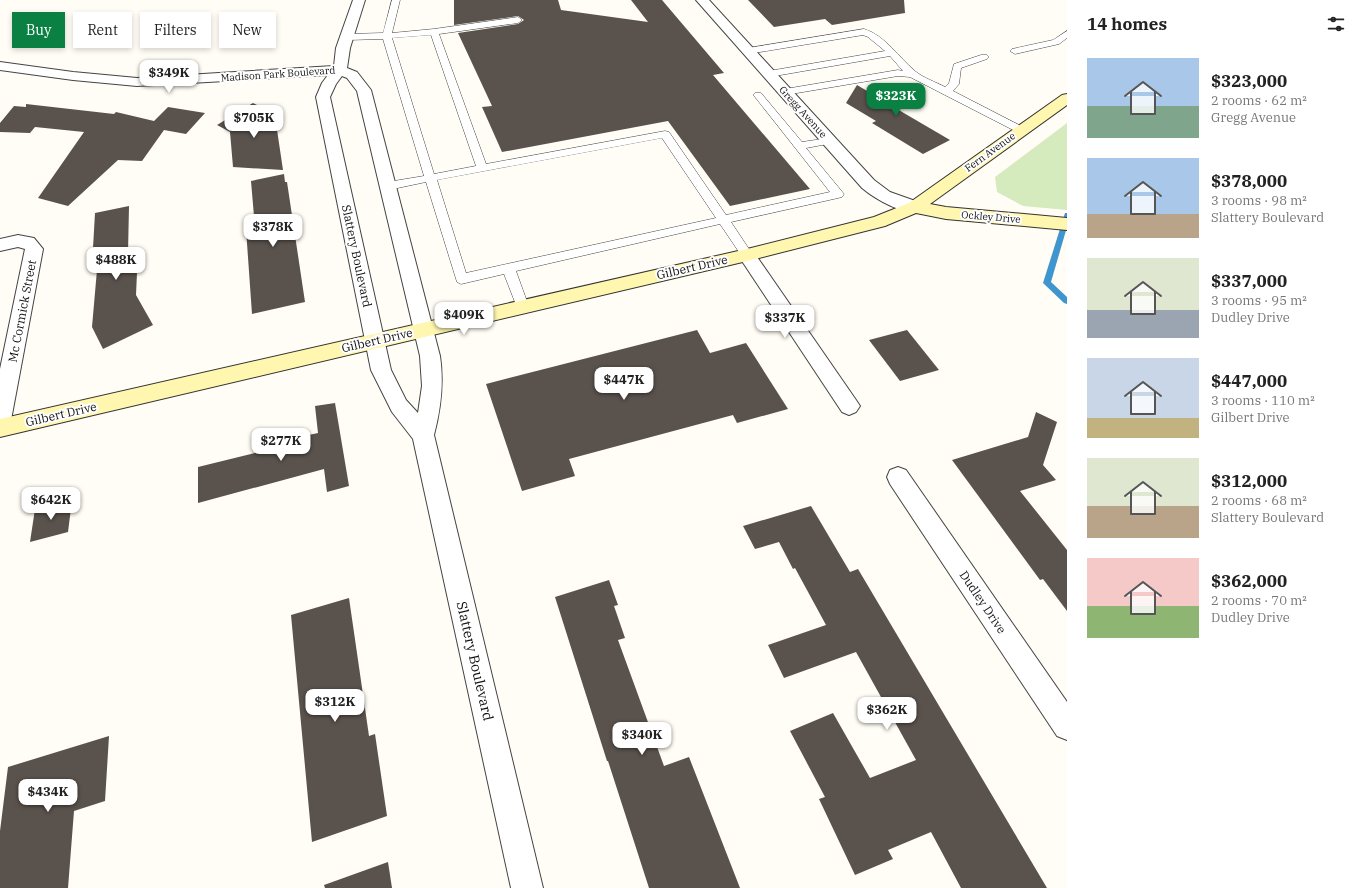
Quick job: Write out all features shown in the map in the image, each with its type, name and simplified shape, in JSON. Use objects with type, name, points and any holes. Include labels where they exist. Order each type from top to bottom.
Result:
[{"type":"street","name":"Slattery Boulevard","points":[[359,0],[347,37],[340,70],[329,83],[324,97],[381,370],[399,406],[423,435],[527,888]]},
{"type":"street","name":"Gregg Avenue","points":[[702,0],[868,184],[879,194],[896,202],[915,207]]},
{"type":"street","name":"Madison Park Boulevard","points":[[0,66],[73,76],[137,82],[340,70]]},
{"type":"street","points":[[340,70],[352,75],[364,90],[431,360],[431,409],[423,435]]},
{"type":"street","name":"Fern Avenue","points":[[915,207],[1067,98]]},
{"type":"street","name":"Gilbert Drive","points":[[0,428],[747,255],[879,222],[915,207]]},
{"type":"street","name":"Ockley Drive","points":[[915,207],[946,213],[1067,224]]},
{"type":"street","name":"Mc Cormick Street","points":[[0,420],[34,249],[28,242],[7,243]]},
{"type":"street","points":[[747,255],[849,406]]},
{"type":"street","name":"Dudley Drive","points":[[898,478],[1067,726]]},
{"type":"lane","points":[[396,0],[387,36],[461,280],[838,194],[758,95]]},
{"type":"lane","points":[[347,37],[387,36],[434,32],[518,20]]},
{"type":"lane","points":[[434,32],[482,168]]},
{"type":"lane","points":[[748,51],[864,32],[871,35],[892,53],[912,74],[1021,130]]},
{"type":"lane","points":[[1015,51],[1056,42],[1067,34]]},
{"type":"lane","points":[[769,74],[892,53]]},
{"type":"lane","points":[[946,92],[954,84],[957,66],[984,57]]},
{"type":"lane","points":[[785,92],[898,74],[912,74]]},
{"type":"lane","points":[[388,186],[665,134],[747,255]]},
{"type":"lane","points":[[799,146],[829,141]]},
{"type":"lane","points":[[509,269],[523,307]]},
{"type":"green space","points":[[1067,123],[1067,210],[1023,206],[997,192],[995,177]]},
{"type":"building","points":[[454,0],[558,0],[561,10],[648,22],[631,0],[662,0],[724,73],[713,75],[810,189],[730,206],[668,121],[502,152],[482,107],[492,106],[458,33],[518,24],[524,20],[518,16],[454,25]]},
{"type":"building","points":[[748,0],[904,0],[905,13],[832,25],[825,19],[774,27]]},
{"type":"building","points":[[857,85],[874,95],[897,85],[919,98],[897,109],[950,140],[923,154],[872,123],[876,121],[846,103]]},
{"type":"building","points":[[253,103],[283,118],[276,123],[283,170],[233,167],[230,132],[217,125]]},
{"type":"building","points":[[26,104],[114,114],[116,112],[154,121],[168,107],[205,113],[186,134],[164,130],[142,161],[118,160],[68,206],[38,198],[84,132],[35,127],[30,133],[0,132],[0,123],[14,106],[26,107]]},
{"type":"building","points":[[284,174],[285,182],[287,182],[305,302],[252,314],[246,229],[255,228],[251,181]]},
{"type":"building","points":[[129,206],[128,253],[138,251],[136,295],[153,325],[103,349],[92,327],[99,247],[93,248],[95,213]]},
{"type":"building","points":[[697,330],[710,353],[746,343],[788,409],[737,423],[733,415],[569,459],[575,476],[522,491],[486,384]]},
{"type":"building","points":[[907,330],[939,370],[900,381],[869,340]]},
{"type":"building","points":[[335,403],[349,486],[327,492],[324,469],[198,503],[198,467],[295,443],[295,438],[318,433],[315,406]]},
{"type":"building","points":[[1036,412],[1057,422],[1043,465],[1056,480],[1020,491],[1067,550],[1067,611],[1043,579],[1040,580],[952,460],[1028,437]]},
{"type":"building","points":[[72,500],[68,532],[30,542],[35,509]]},
{"type":"building","points":[[811,506],[850,572],[858,569],[1047,888],[961,888],[931,832],[888,850],[893,859],[855,875],[819,799],[825,797],[790,731],[833,713],[870,778],[916,760],[856,652],[784,678],[768,645],[826,625],[779,542],[755,549],[743,526]]},
{"type":"building","points":[[609,580],[618,605],[614,606],[625,638],[618,640],[664,766],[689,757],[740,888],[649,888],[555,597]]},
{"type":"building","points":[[349,598],[369,736],[375,734],[387,816],[312,842],[291,615]]},
{"type":"building","points":[[109,736],[105,801],[74,811],[68,888],[0,888],[0,831],[8,767]]},
{"type":"building","points":[[388,862],[392,888],[325,888],[324,885]]},
{"type":"waterway","points":[[1067,215],[1047,283],[1067,301]]}]
